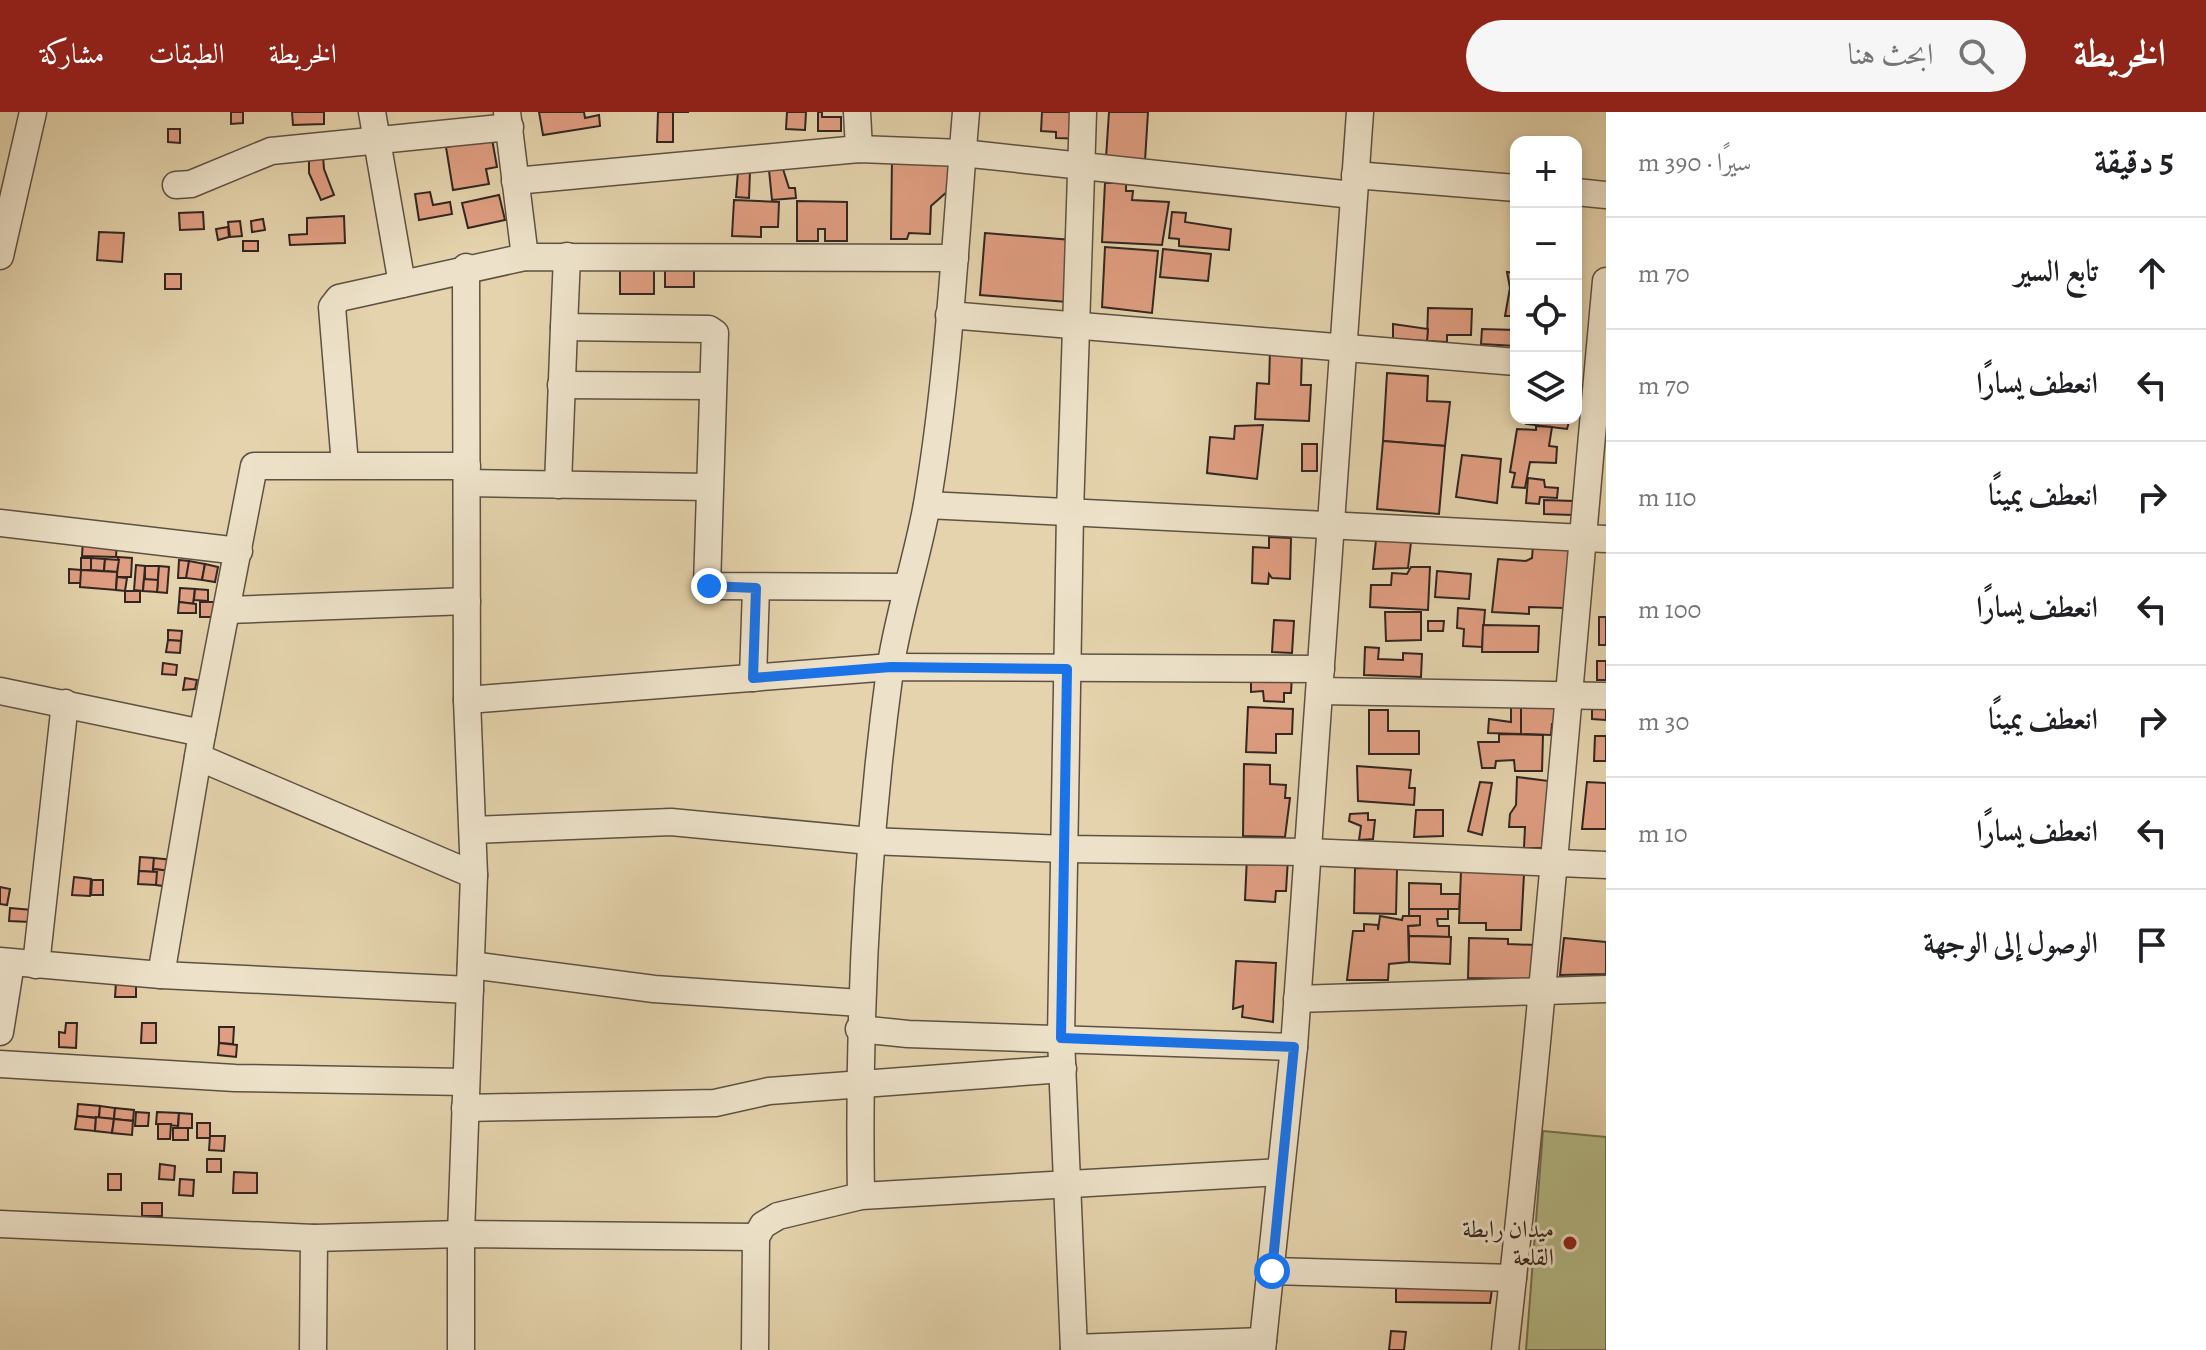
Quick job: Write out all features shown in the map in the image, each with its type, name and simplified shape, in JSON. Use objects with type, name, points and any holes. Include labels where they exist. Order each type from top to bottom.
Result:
[{"type":"street","points":[[0,256],[33,112]]},
{"type":"street","points":[[372,112],[402,284]]},
{"type":"street","points":[[857,112],[859,149]]},
{"type":"street","points":[[861,1196],[859,1016],[870,841],[891,667],[927,505],[955,258],[966,112]]},
{"type":"street","points":[[1083,112],[1070,513],[1061,1038],[1074,1349],[1262,1346],[1294,1047],[1360,112]]},
{"type":"street","points":[[176,185],[191,184],[271,151],[378,141],[508,120],[525,257]]},
{"type":"street","points":[[515,181],[859,149],[962,153],[1081,167],[1354,185],[1510,188]]},
{"type":"street","points":[[1582,193],[1606,195]]},
{"type":"street","points":[[558,485],[567,256]]},
{"type":"street","points":[[345,465],[332,304],[339,298],[466,267],[525,257],[955,258]]},
{"type":"street","points":[[461,1350],[461,1234],[474,875],[467,700],[466,267]]},
{"type":"street","points":[[1505,1350],[1571,695],[1593,538],[1593,369],[1606,281]]},
{"type":"street","points":[[949,315],[1510,362]]},
{"type":"street","points":[[564,327],[713,330],[706,585],[756,588],[907,587]]},
{"type":"street","points":[[561,385],[712,386]]},
{"type":"street","points":[[161,975],[200,745],[256,464],[345,465],[558,485],[708,487]]},
{"type":"street","points":[[927,505],[1593,538]]},
{"type":"street","points":[[0,523],[239,551]]},
{"type":"street","points":[[753,678],[756,588]]},
{"type":"street","points":[[228,610],[467,601]]},
{"type":"street","points":[[467,700],[891,667],[1067,669],[1606,696]]},
{"type":"street","points":[[0,691],[65,703],[200,745],[474,875]]},
{"type":"street","points":[[0,1032],[65,703]]},
{"type":"street","points":[[473,830],[671,822],[870,841],[1064,849],[1307,852],[1606,865]]},
{"type":"street","points":[[16,963],[161,975],[470,977],[654,989],[859,1016],[908,1034],[1294,1047]]},
{"type":"street","points":[[1297,999],[1606,989]]},
{"type":"street","points":[[0,1064],[465,1095],[715,1103],[769,1091],[1063,1069]]},
{"type":"street","points":[[755,1350],[756,1237],[763,1225],[778,1216],[861,1196],[1280,1172]]},
{"type":"street","points":[[0,1224],[314,1238],[461,1234],[756,1237]]},
{"type":"street","points":[[313,1350],[314,1238]]},
{"type":"street","points":[[1272,1271],[1513,1278]]},
{"type":"green space","name":"ميدان رابطة القلعة","points":[[1543,1131],[1606,1137],[1606,1350],[1526,1350]]},
{"type":"building","points":[[231,112],[243,112],[243,123],[231,124]]},
{"type":"building","points":[[292,112],[324,112],[324,124],[293,125]]},
{"type":"building","points":[[539,112],[584,112],[585,118],[599,115],[600,126],[543,135]]},
{"type":"building","points":[[658,112],[673,112],[673,142],[657,142]]},
{"type":"building","points":[[787,112],[806,112],[805,130],[786,129]]},
{"type":"building","points":[[818,112],[822,112],[822,117],[841,117],[841,131],[818,131]]},
{"type":"building","points":[[1042,112],[1089,112],[1088,139],[1056,138],[1056,132],[1041,131]]},
{"type":"building","points":[[1109,112],[1148,112],[1145,161],[1106,158]]},
{"type":"building","points":[[168,129],[180,129],[180,143],[168,142]]},
{"type":"building","points":[[492,139],[497,167],[486,169],[489,184],[453,190],[446,147]]},
{"type":"building","points":[[892,155],[965,161],[949,190],[931,206],[930,234],[909,233],[907,239],[891,239]]},
{"type":"building","points":[[309,156],[323,156],[324,169],[334,195],[321,200],[309,173]]},
{"type":"building","points":[[783,169],[789,188],[795,188],[796,198],[772,200],[769,170]]},
{"type":"building","points":[[738,171],[750,171],[749,198],[736,197]]},
{"type":"building","points":[[1105,183],[1126,183],[1126,191],[1133,191],[1132,200],[1169,202],[1162,245],[1102,242]]},
{"type":"building","points":[[430,192],[433,205],[450,202],[452,214],[419,220],[415,194]]},
{"type":"building","points":[[499,195],[505,220],[468,228],[462,203]]},
{"type":"building","points":[[734,200],[779,202],[778,227],[761,227],[761,237],[732,236]]},
{"type":"building","points":[[797,201],[847,202],[847,241],[825,241],[825,229],[818,229],[818,241],[797,241]]},
{"type":"building","points":[[203,212],[204,229],[180,230],[179,213]]},
{"type":"building","points":[[1172,212],[1186,213],[1185,222],[1231,229],[1229,250],[1179,246],[1179,239],[1169,238]]},
{"type":"building","points":[[344,216],[345,243],[290,245],[289,235],[307,234],[307,218]]},
{"type":"building","points":[[263,219],[265,230],[252,232],[251,221]]},
{"type":"building","points":[[240,221],[242,236],[230,237],[228,222]]},
{"type":"building","points":[[228,227],[229,237],[218,240],[216,229]]},
{"type":"building","points":[[99,232],[124,233],[122,262],[97,260]]},
{"type":"building","points":[[985,233],[1072,240],[1067,302],[980,295]]},
{"type":"building","points":[[243,241],[258,241],[258,251],[243,251]]},
{"type":"building","points":[[1105,247],[1158,251],[1152,313],[1102,307]]},
{"type":"building","points":[[1163,249],[1211,254],[1208,281],[1160,277]]},
{"type":"building","points":[[694,259],[694,287],[665,287],[665,260]]},
{"type":"building","points":[[620,262],[654,262],[654,294],[620,294]]},
{"type":"building","points":[[165,274],[181,274],[181,289],[165,289]]},
{"type":"building","points":[[1510,288],[1510,316],[1505,316]]},
{"type":"building","points":[[1428,308],[1472,309],[1471,335],[1447,335],[1447,342],[1427,341]]},
{"type":"building","points":[[1393,324],[1428,329],[1427,341],[1393,339]]},
{"type":"building","points":[[1482,329],[1510,330],[1510,346],[1481,344]]},
{"type":"building","points":[[1270,350],[1302,352],[1301,385],[1311,385],[1309,421],[1255,419],[1257,383],[1269,384]]},
{"type":"building","points":[[1387,373],[1428,376],[1427,401],[1450,402],[1445,446],[1383,441]]},
{"type":"building","points":[[1582,396],[1586,396],[1582,417]]},
{"type":"building","points":[[1526,424],[1568,424],[1567,429]]},
{"type":"building","points":[[1263,425],[1257,479],[1207,473],[1210,437],[1234,439],[1235,426]]},
{"type":"building","points":[[1536,426],[1552,427],[1549,446],[1557,447],[1556,463],[1530,462],[1525,488],[1512,487],[1515,473],[1510,472],[1517,429],[1536,430]]},
{"type":"building","points":[[1383,441],[1445,446],[1439,514],[1377,509]]},
{"type":"building","points":[[1302,444],[1317,444],[1317,471],[1302,471]]},
{"type":"building","points":[[1462,455],[1501,459],[1497,503],[1456,497]]},
{"type":"building","points":[[1528,478],[1544,480],[1545,487],[1558,488],[1557,498],[1540,497],[1539,504],[1526,503]]},
{"type":"building","points":[[1544,500],[1573,501],[1573,515],[1544,514]]},
{"type":"building","points":[[1269,537],[1291,538],[1290,579],[1272,578],[1269,574],[1268,584],[1252,583],[1253,547],[1269,548]]},
{"type":"building","points":[[83,539],[117,541],[116,557],[82,556]]},
{"type":"building","points":[[1376,540],[1411,542],[1408,568],[1373,569]]},
{"type":"building","points":[[1533,545],[1571,547],[1564,608],[1529,607],[1529,614],[1492,612],[1498,559],[1526,561],[1532,558]]},
{"type":"building","points":[[118,557],[132,558],[131,577],[117,577]]},
{"type":"building","points":[[81,558],[91,558],[91,570],[81,570]]},
{"type":"building","points":[[91,558],[105,559],[104,571],[91,570]]},
{"type":"building","points":[[105,559],[119,560],[117,572],[104,571]]},
{"type":"building","points":[[179,560],[189,561],[188,578],[178,578]]},
{"type":"building","points":[[189,561],[205,564],[202,580],[186,578]]},
{"type":"building","points":[[205,564],[218,567],[215,582],[202,580]]},
{"type":"building","points":[[136,565],[145,566],[143,591],[134,590]]},
{"type":"building","points":[[145,566],[159,566],[158,580],[145,580]]},
{"type":"building","points":[[159,566],[169,567],[167,593],[157,592]]},
{"type":"building","points":[[1411,567],[1430,567],[1428,610],[1370,607],[1371,585],[1391,585],[1392,573],[1407,574]]},
{"type":"building","points":[[69,569],[81,570],[81,583],[69,583]]},
{"type":"building","points":[[81,570],[117,572],[116,590],[80,587]]},
{"type":"building","points":[[1437,571],[1471,574],[1469,599],[1435,597]]},
{"type":"building","points":[[117,577],[127,578],[125,591],[116,590]]},
{"type":"building","points":[[144,579],[158,580],[157,592],[143,591]]},
{"type":"building","points":[[180,588],[195,589],[193,604],[179,602]]},
{"type":"building","points":[[195,589],[208,590],[208,601],[194,600]]},
{"type":"building","points":[[125,591],[140,591],[140,602],[125,602]]},
{"type":"building","points":[[179,602],[196,604],[196,613],[178,613]]},
{"type":"building","points":[[200,602],[214,602],[214,617],[200,617]]},
{"type":"building","points":[[1458,608],[1485,610],[1482,647],[1463,646],[1464,629],[1457,628]]},
{"type":"building","points":[[1385,612],[1421,612],[1421,640],[1386,641]]},
{"type":"building","points":[[1599,617],[1606,617],[1606,645],[1599,645]]},
{"type":"building","points":[[1274,620],[1294,621],[1292,653],[1272,652]]},
{"type":"building","points":[[1428,621],[1444,621],[1443,631],[1428,631]]},
{"type":"building","points":[[1483,625],[1539,626],[1538,652],[1482,652]]},
{"type":"building","points":[[168,630],[182,631],[181,641],[168,640]]},
{"type":"building","points":[[168,640],[181,641],[180,653],[166,652]]},
{"type":"building","points":[[1365,647],[1379,648],[1378,659],[1403,660],[1403,653],[1422,654],[1421,677],[1364,675]]},
{"type":"building","points":[[1597,661],[1606,661],[1606,680],[1597,680]]},
{"type":"building","points":[[163,663],[177,665],[176,675],[162,674]]},
{"type":"building","points":[[1292,675],[1291,693],[1284,693],[1284,702],[1264,701],[1263,691],[1251,692],[1251,678]]},
{"type":"building","points":[[185,678],[197,680],[195,689],[183,690]]},
{"type":"building","points":[[1521,702],[1560,703],[1560,724],[1552,724],[1551,735],[1521,734]]},
{"type":"building","points":[[1511,705],[1521,706],[1521,734],[1488,733],[1489,719],[1511,722]]},
{"type":"building","points":[[1592,705],[1606,705],[1606,720],[1592,719]]},
{"type":"building","points":[[1248,707],[1293,709],[1292,734],[1276,734],[1276,753],[1246,752]]},
{"type":"building","points":[[1369,710],[1388,710],[1388,731],[1419,731],[1419,754],[1369,754]]},
{"type":"building","points":[[1499,734],[1543,735],[1542,771],[1515,771],[1514,760],[1496,761],[1495,768],[1482,768],[1478,742],[1499,742]]},
{"type":"building","points":[[1595,736],[1606,736],[1606,761],[1594,761]]},
{"type":"building","points":[[1244,764],[1270,765],[1270,784],[1286,785],[1285,798],[1290,798],[1285,837],[1243,836]]},
{"type":"building","points":[[1357,766],[1411,770],[1409,788],[1415,788],[1414,805],[1358,801]]},
{"type":"building","points":[[1517,777],[1549,781],[1542,848],[1524,848],[1525,827],[1509,827],[1510,814],[1516,805]]},
{"type":"building","points":[[1480,782],[1492,783],[1482,835],[1468,831]]},
{"type":"building","points":[[1587,782],[1606,783],[1606,829],[1582,829]]},
{"type":"building","points":[[1416,810],[1443,810],[1443,836],[1414,837]]},
{"type":"building","points":[[1368,813],[1368,820],[1375,820],[1373,839],[1359,840],[1361,826],[1349,821],[1350,814]]},
{"type":"building","points":[[1247,856],[1288,858],[1286,891],[1276,891],[1275,902],[1245,900]]},
{"type":"building","points":[[140,857],[154,858],[153,872],[139,871]]},
{"type":"building","points":[[154,858],[173,860],[171,871],[153,869]]},
{"type":"building","points":[[1355,868],[1397,869],[1396,914],[1354,913]]},
{"type":"building","points":[[153,869],[171,871],[170,887],[156,885]]},
{"type":"building","points":[[139,871],[157,872],[156,885],[138,884]]},
{"type":"building","points":[[1461,871],[1524,874],[1521,930],[1486,930],[1486,923],[1459,923]]},
{"type":"building","points":[[74,877],[91,879],[90,896],[72,895]]},
{"type":"building","points":[[92,880],[103,880],[103,895],[91,895]]},
{"type":"building","points":[[1409,883],[1441,884],[1441,894],[1460,894],[1459,909],[1409,909]]},
{"type":"building","points":[[0,887],[10,889],[7,905],[0,904]]},
{"type":"building","points":[[10,908],[32,910],[30,922],[9,921]]},
{"type":"building","points":[[1409,909],[1448,909],[1448,919],[1437,919],[1438,926],[1449,926],[1449,937],[1409,936],[1408,926],[1420,925],[1420,916],[1409,916]]},
{"type":"building","points":[[1380,916],[1402,920],[1403,916],[1420,916],[1420,925],[1408,926],[1409,962],[1389,964],[1388,980],[1347,980],[1353,931],[1364,931],[1364,924],[1378,925],[1378,930]]},
{"type":"building","points":[[1409,936],[1451,937],[1450,964],[1409,962]]},
{"type":"building","points":[[1469,938],[1508,939],[1508,944],[1535,945],[1534,979],[1468,978]]},
{"type":"building","points":[[1564,938],[1606,942],[1606,974],[1560,975]]},
{"type":"building","points":[[1236,961],[1276,963],[1273,1022],[1242,1017],[1243,1006],[1233,1009]]},
{"type":"building","points":[[116,982],[136,982],[136,997],[115,997]]},
{"type":"building","points":[[66,1023],[77,1023],[76,1048],[59,1047],[59,1032],[65,1033]]},
{"type":"building","points":[[142,1023],[156,1023],[156,1043],[141,1043]]},
{"type":"building","points":[[219,1027],[234,1027],[233,1044],[219,1043]]},
{"type":"building","points":[[219,1043],[237,1045],[236,1057],[218,1055]]},
{"type":"building","points":[[78,1104],[100,1106],[99,1118],[77,1116]]},
{"type":"building","points":[[100,1106],[115,1108],[114,1119],[99,1118]]},
{"type":"building","points":[[115,1108],[134,1110],[133,1121],[114,1119]]},
{"type":"building","points":[[136,1112],[149,1113],[148,1126],[135,1126]]},
{"type":"building","points":[[157,1112],[179,1113],[178,1126],[156,1124]]},
{"type":"building","points":[[179,1113],[192,1114],[192,1128],[178,1128]]},
{"type":"building","points":[[77,1116],[96,1118],[95,1131],[75,1129]]},
{"type":"building","points":[[96,1117],[114,1119],[112,1133],[95,1131]]},
{"type":"building","points":[[114,1119],[133,1121],[132,1135],[112,1133]]},
{"type":"building","points":[[197,1123],[210,1123],[210,1138],[197,1138]]},
{"type":"building","points":[[158,1124],[171,1124],[170,1139],[158,1139]]},
{"type":"building","points":[[173,1128],[188,1128],[188,1140],[173,1140]]},
{"type":"building","points":[[210,1136],[225,1136],[224,1151],[209,1150]]},
{"type":"building","points":[[207,1159],[221,1159],[221,1172],[207,1172]]},
{"type":"building","points":[[160,1164],[175,1166],[174,1180],[159,1179]]},
{"type":"building","points":[[234,1172],[257,1173],[257,1193],[233,1193]]},
{"type":"building","points":[[108,1174],[121,1174],[121,1190],[108,1190]]},
{"type":"building","points":[[180,1179],[194,1180],[193,1196],[179,1195]]},
{"type":"building","points":[[142,1203],[162,1203],[162,1216],[142,1216]]},
{"type":"building","points":[[1396,1284],[1492,1289],[1490,1303],[1396,1302]]},
{"type":"building","points":[[1391,1331],[1406,1332],[1404,1350],[1389,1350]]},
{"type":"place","name":"ميدان رابطة القلعة","points":[[1570,1243]]},
{"type":"route","points":[[709,586],[756,588],[753,678],[891,667],[1067,669],[1061,1038],[1294,1047],[1272,1271]]}]
